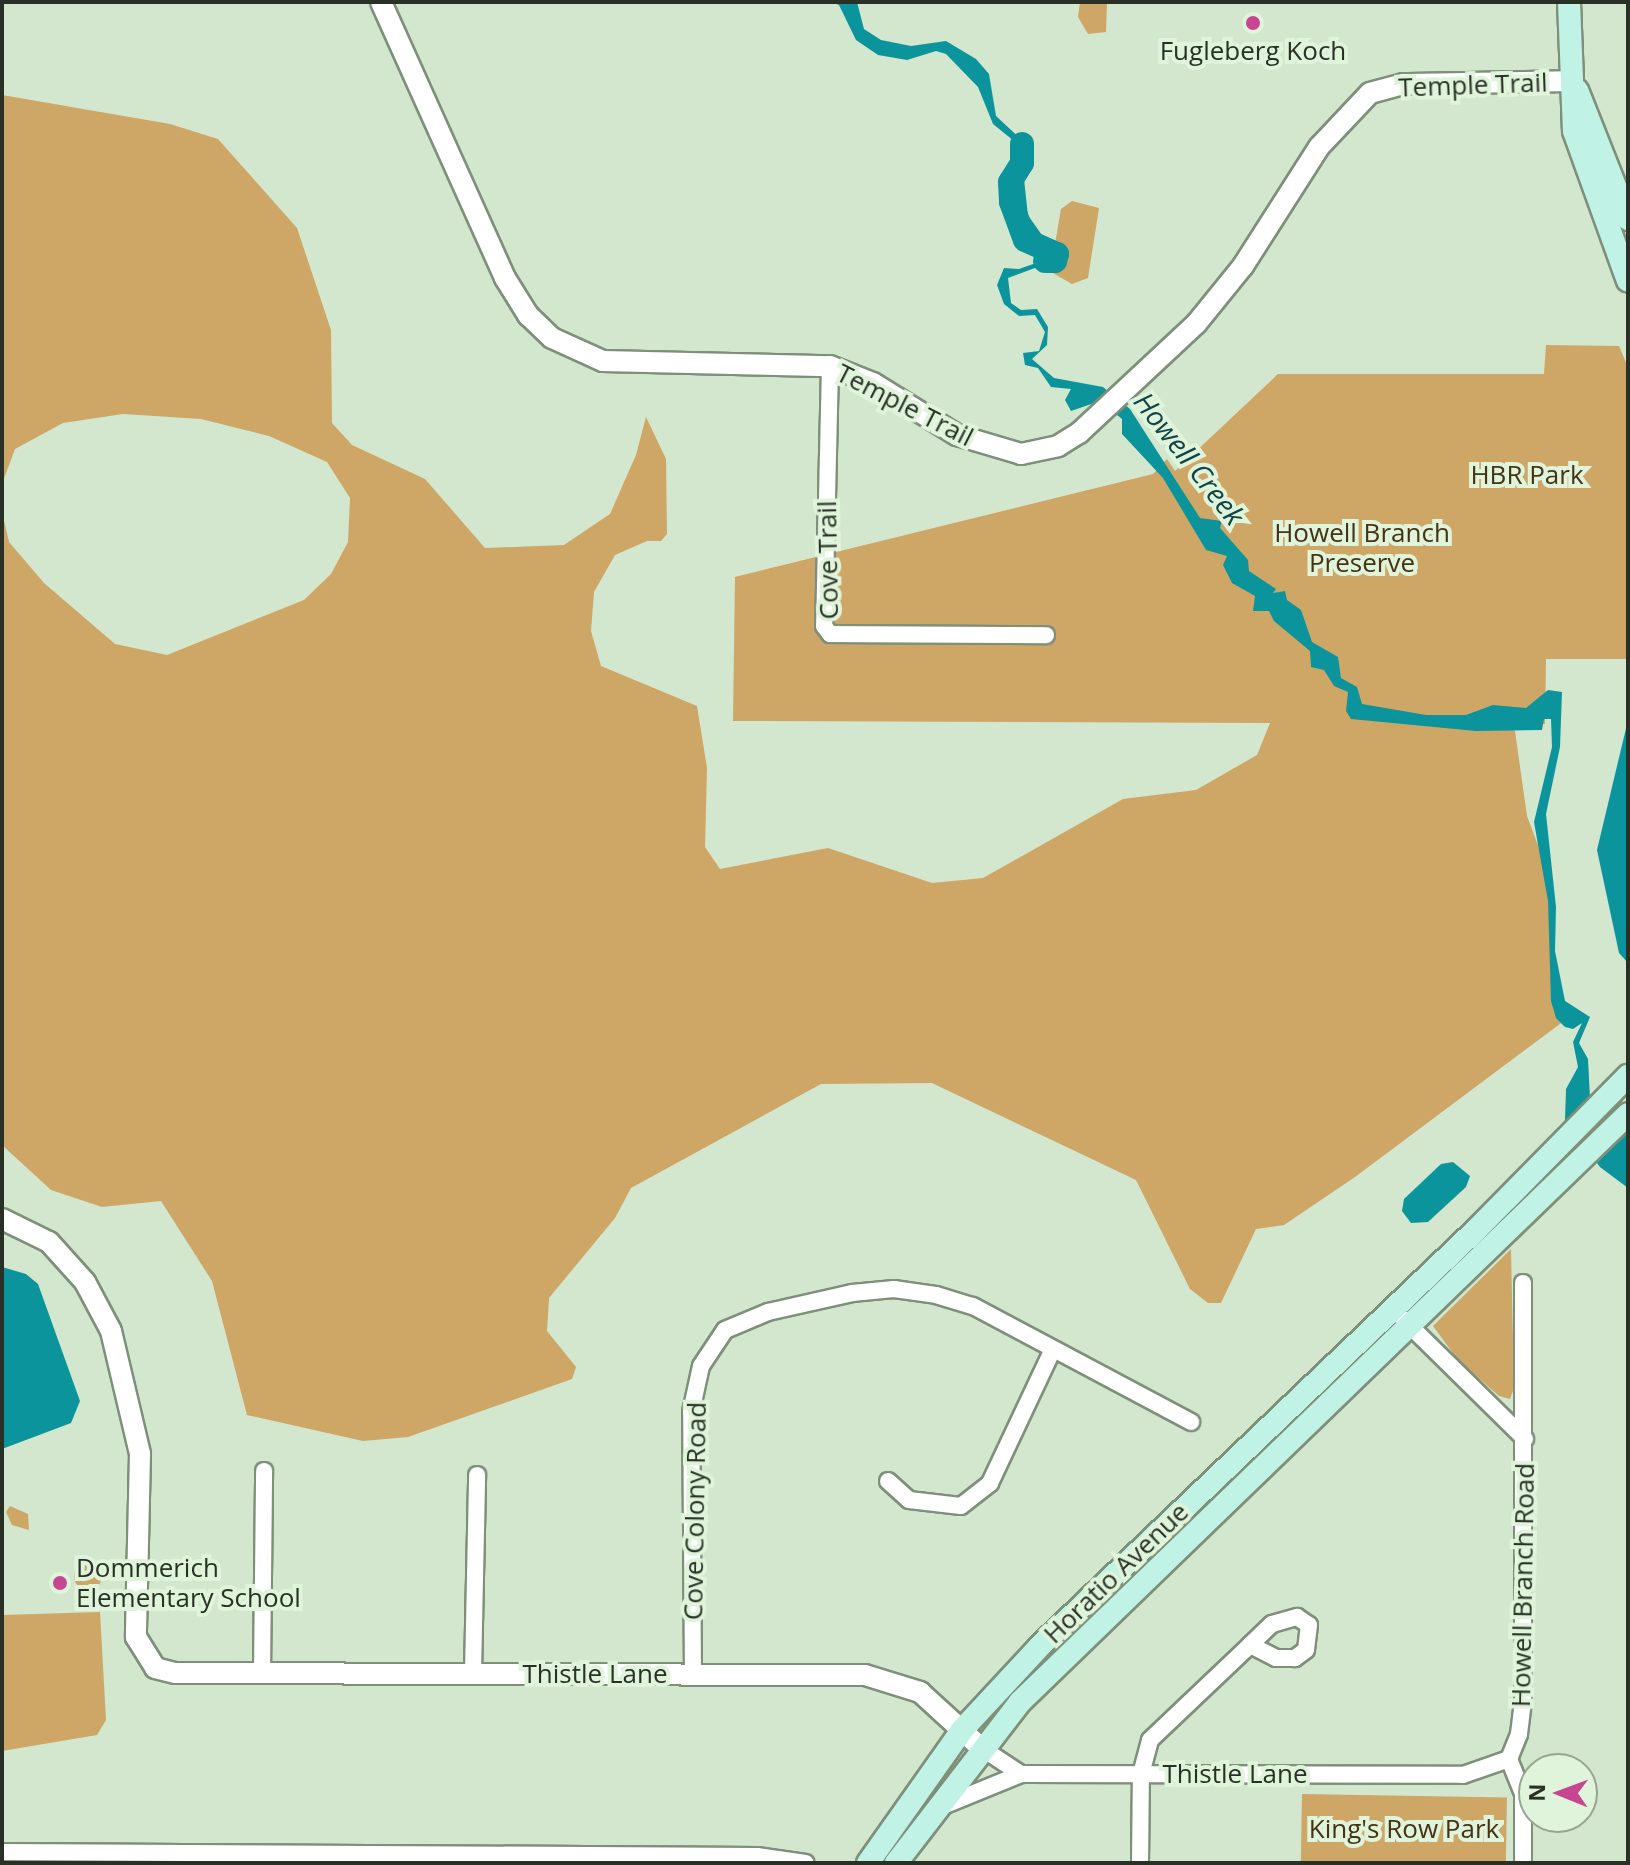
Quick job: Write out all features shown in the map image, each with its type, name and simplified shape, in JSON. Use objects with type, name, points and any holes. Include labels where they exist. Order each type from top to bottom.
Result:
[{"type":"main road","points":[[1569,2],[1574,131],[1628,281]]},
{"type":"main road","points":[[1573,81],[1594,124],[1628,219]]},
{"type":"main road","points":[[1393,1309],[1628,1076]]},
{"type":"main road","points":[[1412,1328],[1628,1114]]},
{"type":"main road","name":"Horatio Avenue","points":[[868,1863],[962,1730],[1039,1647],[1393,1309]]},
{"type":"main road","name":"Horatio Avenue","points":[[896,1863],[980,1747],[1020,1702],[1412,1328]]},
{"type":"main road","points":[[1177,1516],[1194,1534]]},
{"type":"street","name":"Temple Trail","points":[[381,2],[505,278],[528,315],[552,338],[603,361],[830,366],[873,383],[957,435],[1009,453],[1058,446],[1100,414],[1215,303],[1319,147],[1370,93],[1404,84],[1573,81]]},
{"type":"street","name":"Cove Trail","points":[[830,366],[824,626],[830,634],[1046,635]]},
{"type":"street","name":"Thistle Lane","points":[[2,1219],[49,1242],[85,1282],[111,1331],[140,1454],[140,1651],[163,1672],[865,1675],[903,1683],[980,1747],[1021,1774],[1463,1775],[1509,1759]]},
{"type":"street","points":[[1523,1283],[1525,1439]]},
{"type":"street","name":"Cove Colony Road","points":[[693,1674],[691,1412],[701,1366],[725,1330],[768,1312],[894,1289],[973,1306],[1052,1351],[1191,1422]]},
{"type":"street","name":"Howell Branch Road","points":[[1393,1309],[1525,1439],[1523,1700],[1519,1734],[1509,1759]]},
{"type":"street","points":[[888,1481],[909,1500],[961,1506],[990,1483],[1052,1351]]},
{"type":"street","points":[[262,1673],[264,1471]]},
{"type":"street","points":[[473,1673],[477,1475]]},
{"type":"street","points":[[1140,1863],[1141,1774],[1150,1740],[1250,1645]]},
{"type":"street","points":[[1509,1759],[1523,1794],[1523,1863]]},
{"type":"street","points":[[929,1815],[958,1797],[1021,1774]]},
{"type":"street","points":[[2,1852],[159,1859],[756,1860],[806,1863]]},
{"type":"green space","points":[[1080,2],[1107,2],[1106,32],[1088,34],[1078,17]]},
{"type":"green space","points":[[2,95],[170,124],[218,139],[297,228],[331,330],[332,423],[352,445],[425,479],[485,548],[564,545],[610,514],[636,455],[646,417],[666,459],[667,534],[661,541],[647,541],[615,555],[594,592],[591,631],[601,666],[697,706],[707,768],[705,847],[720,869],[828,848],[932,883],[983,878],[1123,799],[1196,790],[1257,755],[1270,723],[733,721],[735,577],[1153,474],[1167,459],[1175,471],[1278,374],[1544,374],[1546,345],[1619,346],[1628,367],[1628,659],[1546,659],[1545,724],[1514,724],[1527,816],[1545,864],[1556,992],[1572,1015],[1355,1177],[1284,1225],[1256,1229],[1221,1303],[1208,1303],[1190,1289],[1136,1180],[932,1083],[821,1084],[631,1188],[615,1218],[549,1298],[547,1331],[576,1367],[572,1379],[408,1437],[363,1441],[247,1415],[212,1281],[161,1201],[102,1207],[51,1190],[2,1145],[2,512],[9,542],[44,583],[115,644],[167,655],[304,600],[331,574],[348,542],[350,498],[327,462],[269,436],[201,419],[123,414],[63,423],[15,449],[2,484]]},
{"type":"green space","points":[[1072,201],[1099,208],[1088,278],[1072,284],[1051,272],[1062,268],[1065,254],[1055,244],[1061,209]]},
{"type":"green space","points":[[1511,1249],[1514,1388],[1510,1399],[1499,1396],[1458,1360],[1433,1326]]},
{"type":"green space","points":[[10,1506],[28,1514],[29,1530],[12,1525],[6,1512]]},
{"type":"green space","points":[[88,1562],[98,1566],[102,1576],[98,1586],[88,1590],[78,1586],[74,1576],[78,1566]]},
{"type":"green space","points":[[100,1612],[106,1720],[97,1735],[2,1751],[2,1615]]},
{"type":"green space","name":"King's Row Park","points":[[1302,1794],[1507,1798],[1506,1863],[1301,1863]]},
{"type":"water","points":[[831,2],[857,2],[864,29],[881,40],[911,46],[946,41],[976,59],[989,74],[996,116],[1026,144],[1021,172],[1014,171],[1020,146],[993,124],[978,87],[946,54],[936,51],[907,60],[878,55],[856,40],[839,5]]},
{"type":"water","points":[[1052,245],[1067,258],[1062,268],[1051,272],[1043,265],[1008,278],[1011,303],[1021,310],[1037,309],[1048,327],[1047,345],[1032,359],[1054,378],[1103,387],[1130,409],[1200,518],[1222,521],[1220,528],[1248,560],[1249,571],[1276,589],[1273,593],[1285,591],[1287,600],[1301,610],[1312,642],[1338,657],[1341,678],[1357,687],[1362,704],[1426,715],[1466,715],[1493,705],[1526,708],[1548,690],[1562,692],[1560,747],[1546,814],[1556,907],[1555,951],[1565,1001],[1590,1017],[1579,1043],[1588,1059],[1590,1098],[1628,1137],[1628,1188],[1600,1167],[1565,1120],[1566,1089],[1578,1067],[1573,1042],[1582,1023],[1573,1029],[1565,1027],[1556,1018],[1551,1001],[1548,901],[1534,822],[1552,747],[1551,719],[1544,719],[1542,730],[1476,731],[1351,719],[1346,711],[1348,692],[1334,686],[1324,670],[1311,667],[1310,651],[1274,621],[1269,611],[1253,611],[1255,596],[1232,583],[1223,565],[1227,556],[1206,550],[1163,478],[1122,434],[1122,419],[1100,401],[1071,411],[1065,400],[1071,389],[1051,387],[1038,368],[1025,365],[1023,353],[1039,351],[1045,332],[1035,315],[1019,316],[1004,304],[997,285],[1004,268],[1019,269],[1053,257],[1045,251]]},
{"type":"water","points":[[1628,720],[1628,963],[1619,953],[1597,850]]},
{"type":"water","points":[[1453,1162],[1470,1176],[1466,1187],[1428,1222],[1411,1223],[1402,1211],[1404,1199],[1441,1164]]},
{"type":"water","points":[[2,1267],[26,1274],[38,1284],[80,1401],[71,1423],[2,1449]]},
{"type":"waterway","name":"Howell Creek","points":[[1022,144],[1022,163],[1010,182],[1011,202],[1025,240],[1057,254],[1055,261],[1045,261]]},
{"type":"waterway","points":[[1021,170],[1026,216],[1050,250]]},
{"type":"place","name":"Fugleberg Koch","points":[[1253,23]]},
{"type":"place","name":"Dommerich Elementary School","points":[[60,1583]]},
{"type":"park label","name":"HBR Park","points":[[1527,475]]},
{"type":"park label","name":"Howell Branch Preserve","points":[[1362,548]]}]
